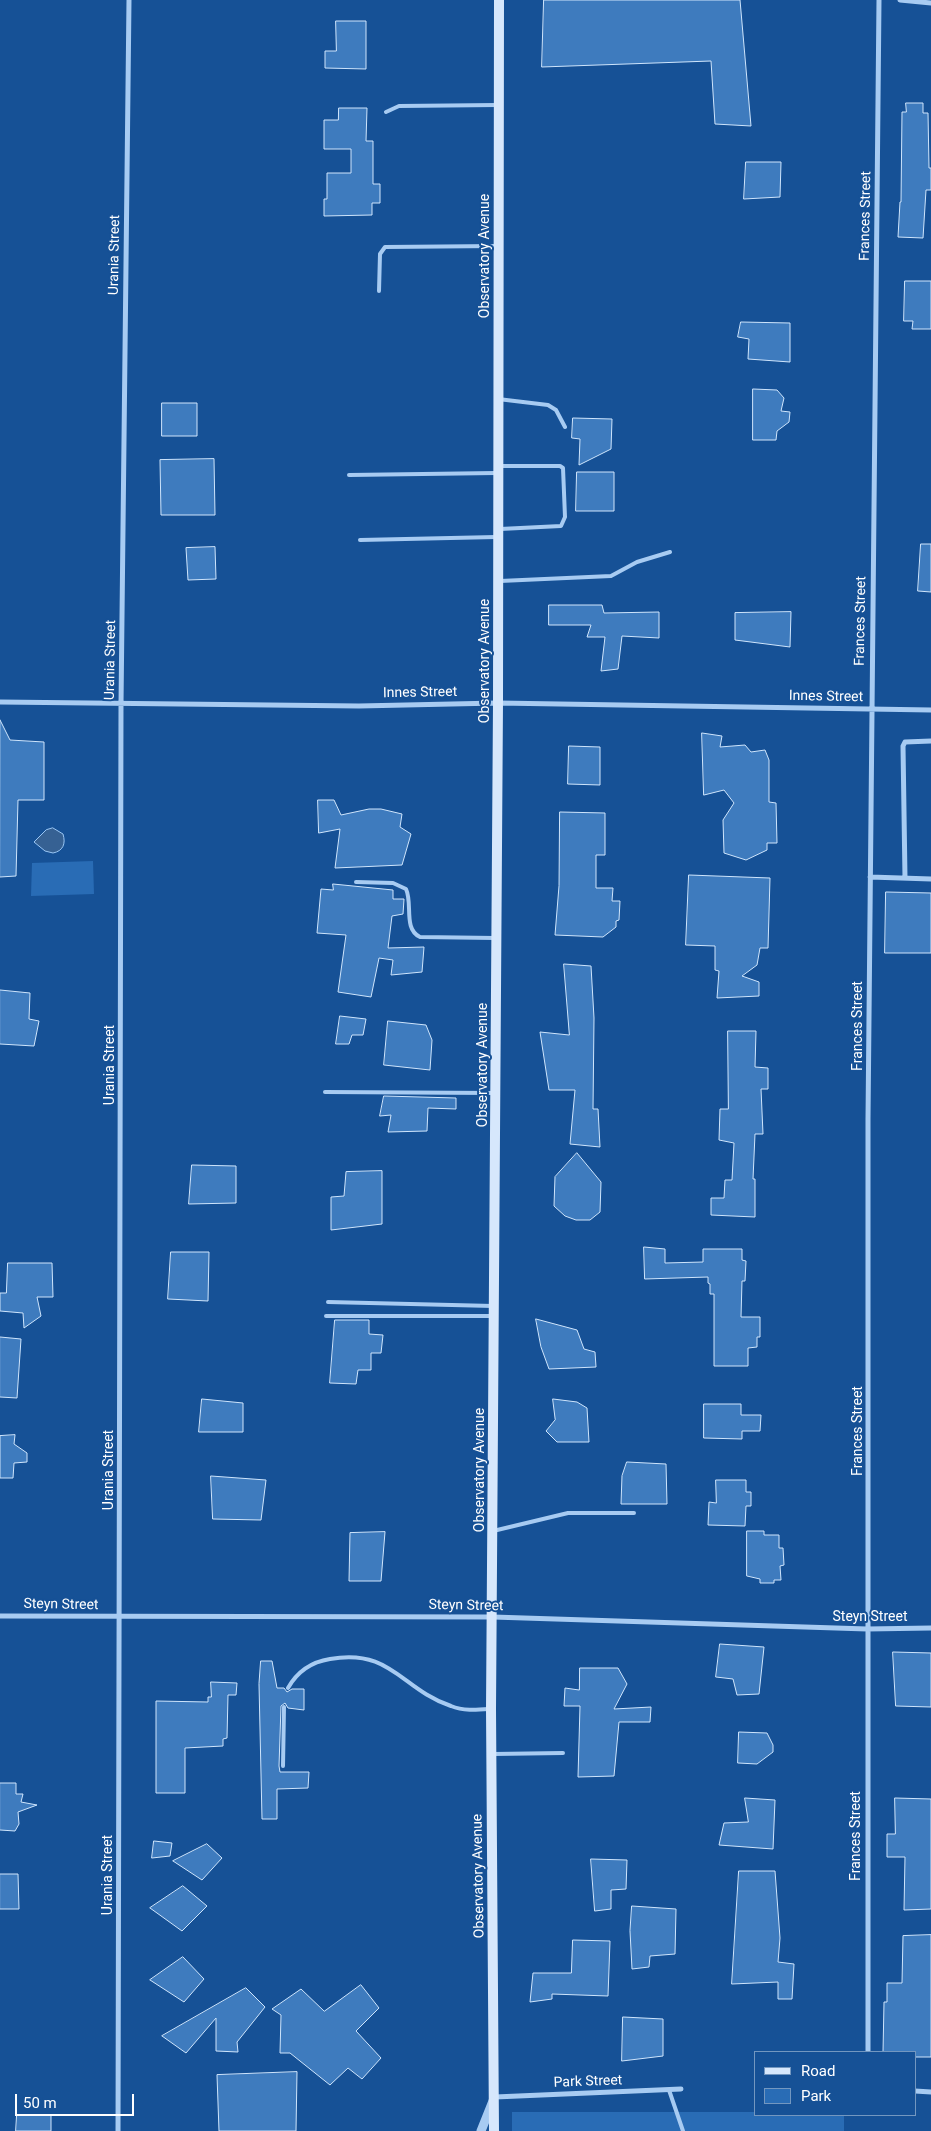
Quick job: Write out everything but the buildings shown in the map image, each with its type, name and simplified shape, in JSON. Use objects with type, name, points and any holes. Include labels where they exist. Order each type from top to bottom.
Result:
[{"type":"main road","name":"Observatory Avenue","points":[[494,2131],[491,1709],[497,1093],[499,0]]},
{"type":"street","name":"Urania Street","points":[[118,2131],[121,704],[128,0]]},
{"type":"street","name":"Frances Street","points":[[868,2051],[867,1629],[870,877],[879,0]]},
{"type":"street","points":[[900,0],[931,3]]},
{"type":"street","name":"Innes Street","points":[[0,702],[358,706],[498,703],[931,710]]},
{"type":"street","points":[[904,878],[903,746],[905,742],[909,741],[931,741]]},
{"type":"street","points":[[870,877],[931,879]]},
{"type":"street","name":"Steyn Street","points":[[0,1616],[493,1617],[867,1629],[931,1628]]},
{"type":"street","name":"Park Street","points":[[495,2097],[682,2089]]},
{"type":"street","points":[[916,2091],[931,2092]]},
{"type":"street","points":[[481,2131],[495,2097]]},
{"type":"lane","points":[[386,112],[400,106],[499,105]]},
{"type":"lane","points":[[379,291],[380,254],[385,247],[499,246]]},
{"type":"lane","points":[[498,399],[548,405],[556,410],[565,427]]},
{"type":"lane","points":[[349,475],[560,466],[563,468],[565,517],[561,526],[499,533],[360,540]]},
{"type":"lane","points":[[498,581],[611,576],[637,562],[670,552]]},
{"type":"lane","points":[[356,882],[393,884],[406,889],[409,895],[411,929],[420,937],[497,938]]},
{"type":"lane","points":[[325,1092],[497,1093]]},
{"type":"lane","points":[[328,1302],[495,1311]]},
{"type":"lane","points":[[326,1316],[495,1311]]},
{"type":"lane","points":[[494,1530],[568,1513],[634,1513]]},
{"type":"lane","points":[[288,1688],[294,1676],[317,1661],[341,1657],[359,1657],[372,1659],[385,1665],[429,1696],[451,1706],[467,1710],[491,1709]]},
{"type":"lane","points":[[283,1766],[284,1707]]},
{"type":"lane","points":[[491,1754],[563,1753]]},
{"type":"lane","points":[[669,2090],[683,2131]]},
{"type":"green space","points":[[93,861],[94,894],[31,896],[32,863]]},
{"type":"green space","points":[[512,2112],[754,2112],[754,2116],[844,2116],[844,2131],[512,2131]]},
{"type":"shaded area","points":[[53,828],[63,834],[64,841],[61,849],[53,853],[45,851],[34,842],[46,830]]}]
